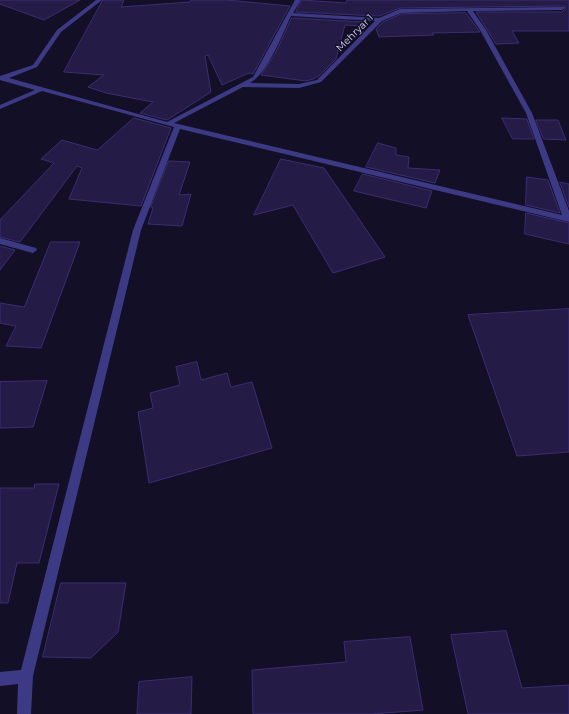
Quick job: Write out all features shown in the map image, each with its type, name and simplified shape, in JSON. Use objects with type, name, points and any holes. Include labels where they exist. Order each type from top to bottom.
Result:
[{"type":"street","points":[[2,78],[35,66],[59,30],[99,0]]},
{"type":"street","points":[[24,714],[26,676],[137,230],[173,125],[255,78],[298,0]]},
{"type":"street","name":"Mehryar 1","points":[[241,85],[299,86],[318,81],[380,20],[400,11],[562,8]]},
{"type":"street","points":[[468,10],[484,30],[529,113],[568,219]]},
{"type":"street","points":[[289,14],[380,20]]},
{"type":"street","points":[[2,78],[173,125],[568,219]]},
{"type":"street","points":[[0,107],[42,89]]},
{"type":"street","points":[[0,241],[33,250]]},
{"type":"street","points":[[0,679],[26,676]]},
{"type":"building","points":[[0,0],[80,0],[44,20],[0,4]]},
{"type":"building","points":[[103,0],[124,0],[121,7],[190,2],[191,0],[227,0],[290,6],[253,74],[249,73],[222,85],[208,55],[205,56],[211,92],[167,120],[140,113],[153,102],[106,93],[88,87],[104,75],[64,72]]},
{"type":"building","points":[[302,0],[346,3],[347,0],[569,0],[569,31],[512,31],[519,43],[496,44],[476,12],[562,12],[566,8],[564,6],[400,8],[379,16],[296,12]]},
{"type":"building","points":[[466,13],[480,32],[432,33],[434,35],[379,37],[376,29],[383,22],[401,14]]},
{"type":"building","points":[[292,18],[365,22],[361,26],[345,25],[336,59],[319,76],[306,81],[261,75],[275,54]]},
{"type":"building","points":[[134,118],[171,128],[141,206],[69,199],[82,168],[77,166],[20,242],[0,237],[0,220],[54,163],[41,159],[62,140],[97,150]]},
{"type":"building","points":[[502,118],[527,119],[534,139],[513,139]]},
{"type":"building","points":[[536,120],[558,120],[566,140],[544,139]]},
{"type":"building","points":[[378,143],[396,148],[396,155],[409,157],[408,168],[440,170],[435,183],[366,167]]},
{"type":"building","points":[[281,159],[324,168],[385,257],[333,273],[293,205],[254,215]]},
{"type":"building","points":[[169,161],[190,162],[179,195],[191,194],[182,226],[148,224],[153,208],[151,207]]},
{"type":"building","points":[[363,174],[432,191],[426,208],[354,191]]},
{"type":"building","points":[[527,177],[548,180],[560,213],[526,205]]},
{"type":"building","points":[[560,182],[569,184],[569,207]]},
{"type":"building","points":[[526,213],[569,223],[569,244],[525,234]]},
{"type":"building","points":[[51,242],[80,242],[41,348],[6,346],[16,326],[0,323],[0,303],[24,307]]},
{"type":"building","points":[[0,246],[15,250],[0,270]]},
{"type":"building","points":[[569,309],[569,452],[517,456],[468,315]]},
{"type":"building","points":[[197,362],[201,380],[227,373],[231,387],[252,382],[272,448],[149,483],[138,412],[153,408],[150,393],[180,385],[176,367]]},
{"type":"building","points":[[47,381],[33,427],[0,428],[0,382]]},
{"type":"building","points":[[35,484],[59,484],[39,563],[17,563],[8,603],[0,603],[0,488],[34,488]]},
{"type":"building","points":[[61,583],[126,583],[118,632],[91,658],[43,657]]},
{"type":"building","points":[[506,631],[522,688],[569,685],[569,714],[468,714],[451,635]]},
{"type":"building","points":[[410,637],[423,710],[372,714],[253,714],[252,670],[346,662],[344,642]]},
{"type":"building","points":[[192,677],[191,714],[137,714],[139,682]]}]
